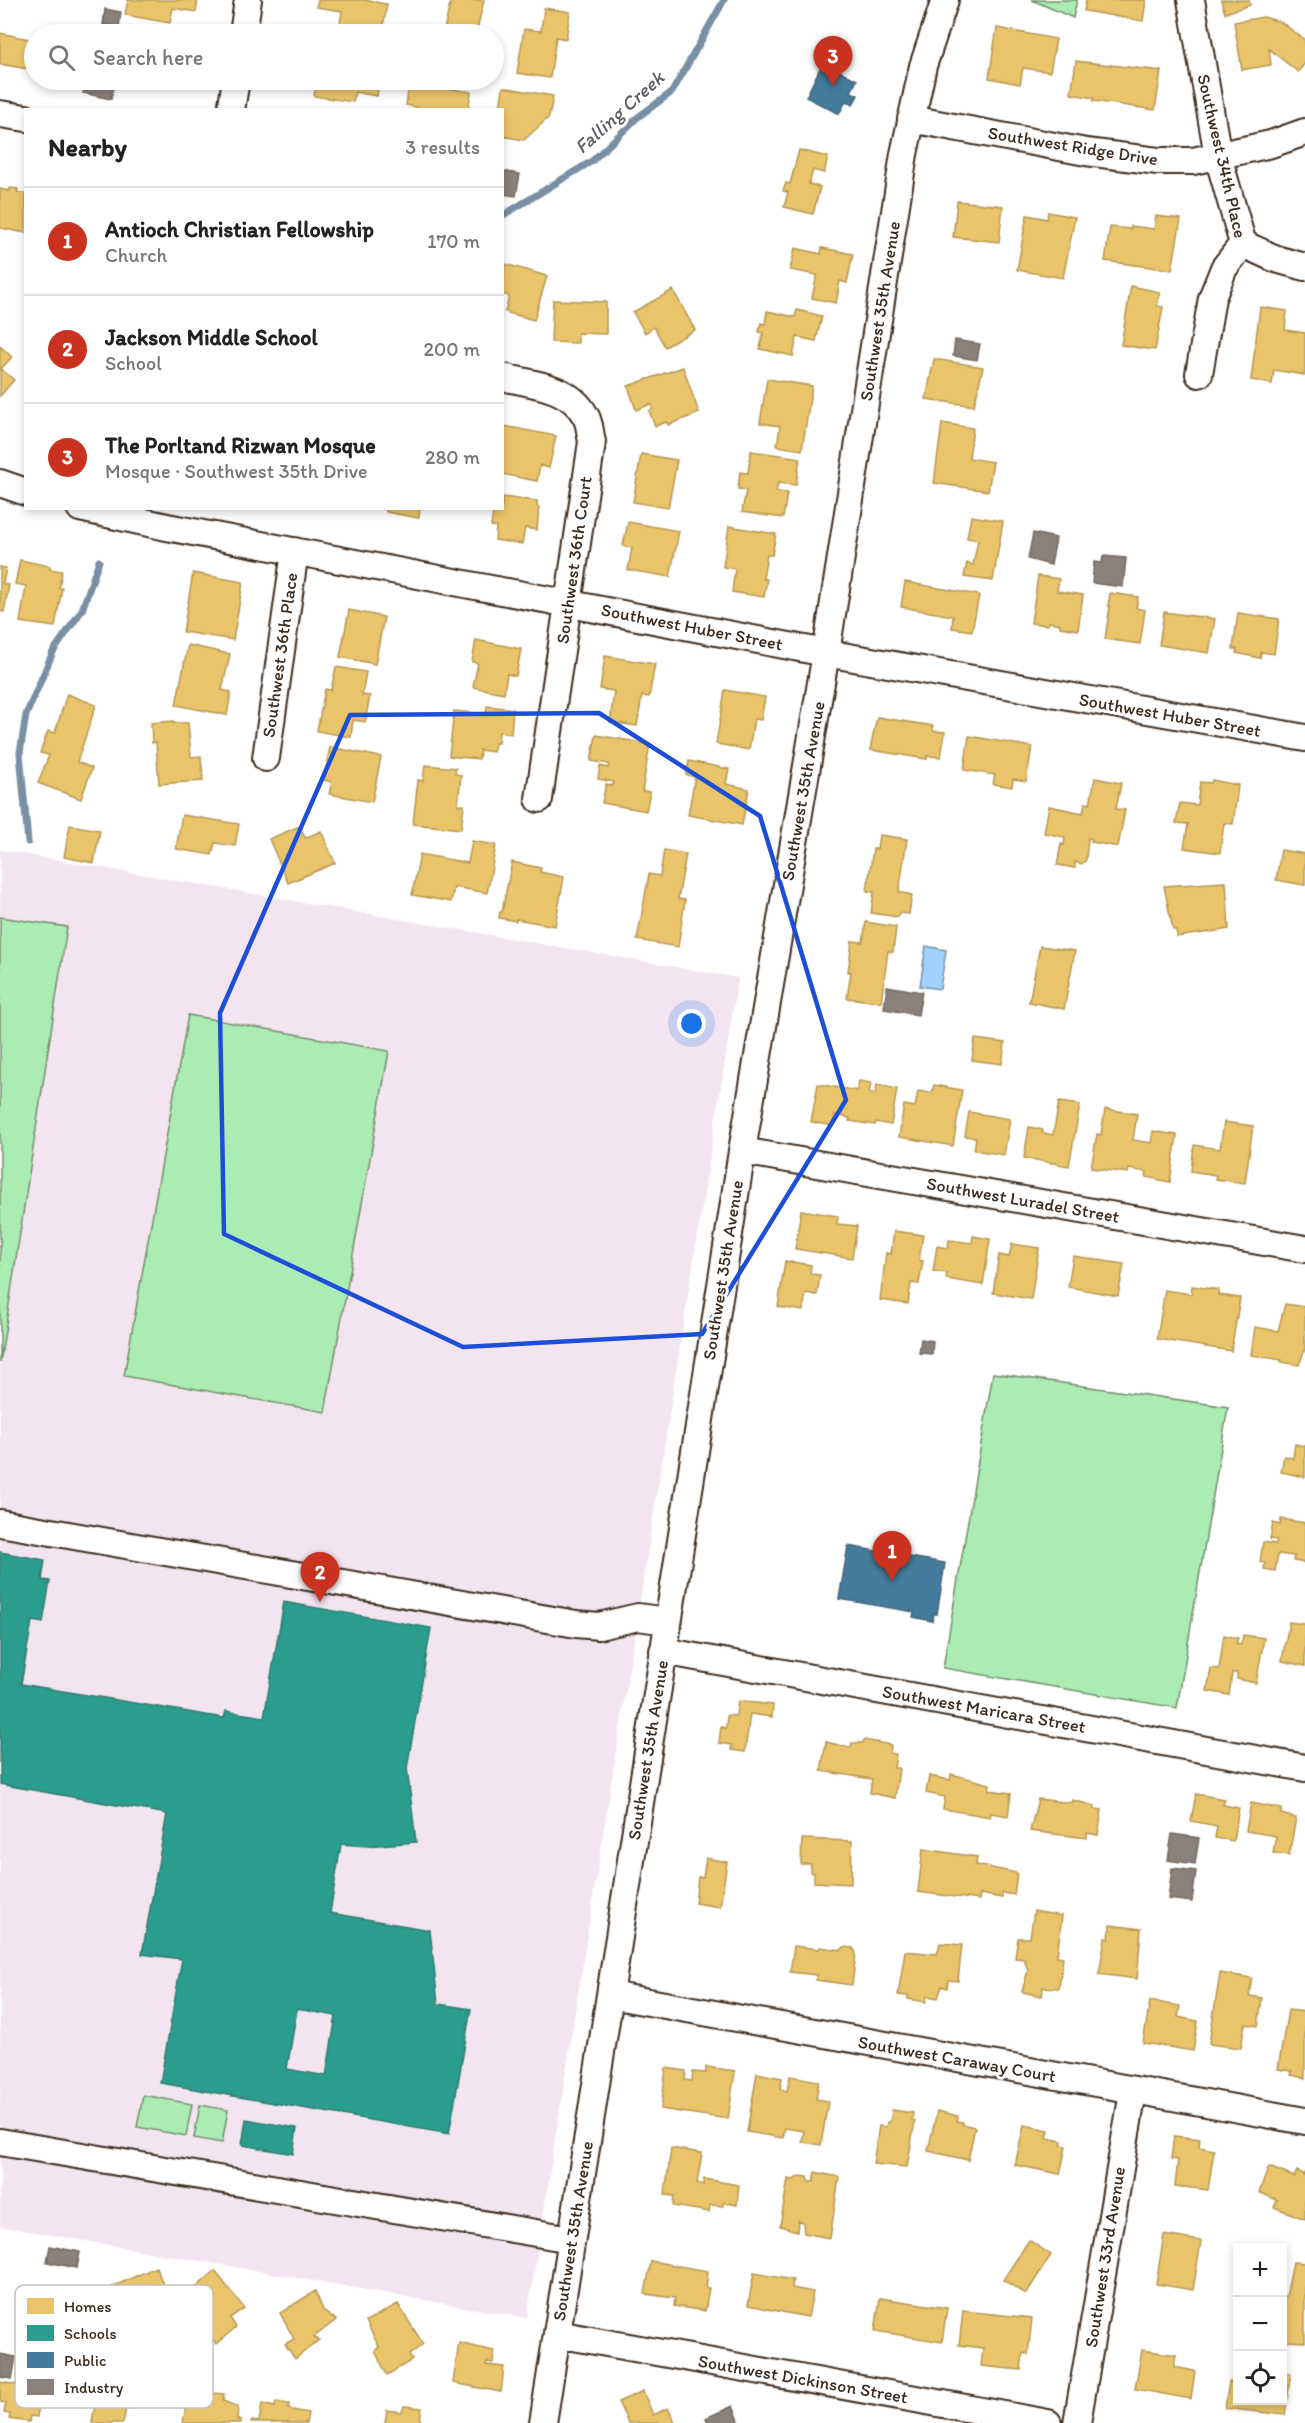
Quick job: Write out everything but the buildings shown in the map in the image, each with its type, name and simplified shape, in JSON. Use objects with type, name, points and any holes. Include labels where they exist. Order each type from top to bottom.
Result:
[{"type":"street","points":[[244,24],[248,0]]},
{"type":"street","name":"Southwest 35th Avenue","points":[[543,2423],[742,1151],[826,653],[911,119],[931,39],[945,0]]},
{"type":"street","name":"Southwest 34th Place","points":[[1191,0],[1218,156],[1243,244],[1224,268],[1212,298],[1198,374]]},
{"type":"street","points":[[231,108],[234,90]]},
{"type":"street","points":[[0,114],[24,118]]},
{"type":"street","name":"Southwest Ridge Drive","points":[[911,119],[1086,152],[1158,161],[1193,161],[1270,144],[1305,132]]},
{"type":"street","points":[[1243,244],[1276,260],[1305,267]]},
{"type":"street","name":"Southwest 36th Court","points":[[504,377],[568,395],[586,416],[592,442],[539,799]]},
{"type":"street","points":[[0,483],[24,491]]},
{"type":"street","name":"Southwest Huber Street","points":[[90,510],[826,653],[1305,738]]},
{"type":"street","name":"Southwest 36th Place","points":[[266,758],[295,551]]},
{"type":"street","name":"Southwest Luradel Street","points":[[742,1151],[1305,1249]]},
{"type":"street","points":[[0,1522],[565,1622],[599,1626],[638,1617],[668,1621]]},
{"type":"street","name":"Southwest Maricara Street","points":[[663,1651],[1305,1768]]},
{"type":"street","name":"Southwest Caraway Court","points":[[610,1995],[1133,2092],[1305,2121]]},
{"type":"street","name":"Southwest 33rd Avenue","points":[[1077,2423],[1133,2092]]},
{"type":"street","points":[[0,2142],[571,2238]]},
{"type":"street","name":"Southwest Dickinson Street","points":[[557,2334],[1048,2423]]},
{"type":"highlighted area","points":[[599,713],[760,816],[846,1100],[702,1334],[463,1347],[224,1234],[220,1013],[350,715]]},
{"type":"shaded area","points":[[0,850],[738,978],[527,2318],[0,2226]]},
{"type":"green space","points":[[1032,0],[1077,0],[1073,18]]},
{"type":"green space","points":[[0,917],[67,927],[0,1363]]},
{"type":"green space","points":[[188,1015],[389,1051],[325,1412],[124,1376]]},
{"type":"green space","points":[[993,1373],[1228,1407],[1177,1708],[943,1668]]},
{"type":"green space","points":[[143,2095],[192,2104],[186,2136],[137,2127]]},
{"type":"green space","points":[[200,2105],[228,2110],[222,2143],[194,2138]]},
{"type":"water","points":[[926,946],[946,950],[940,989],[920,986]]},
{"type":"waterway","name":"Falling Creek","points":[[504,215],[592,161],[638,117],[672,92],[724,0]]},
{"type":"waterway","name":"Falling Creek","points":[[28,842],[20,753],[26,715],[53,652],[82,610],[99,561]]},
{"type":"place","name":"The Porltand Rizwan Mosque","points":[[833,86]]},
{"type":"place","name":"Antioch Christian Fellowship","points":[[892,1581]]},
{"type":"place","name":"Jackson Middle School","points":[[320,1602]]}]
